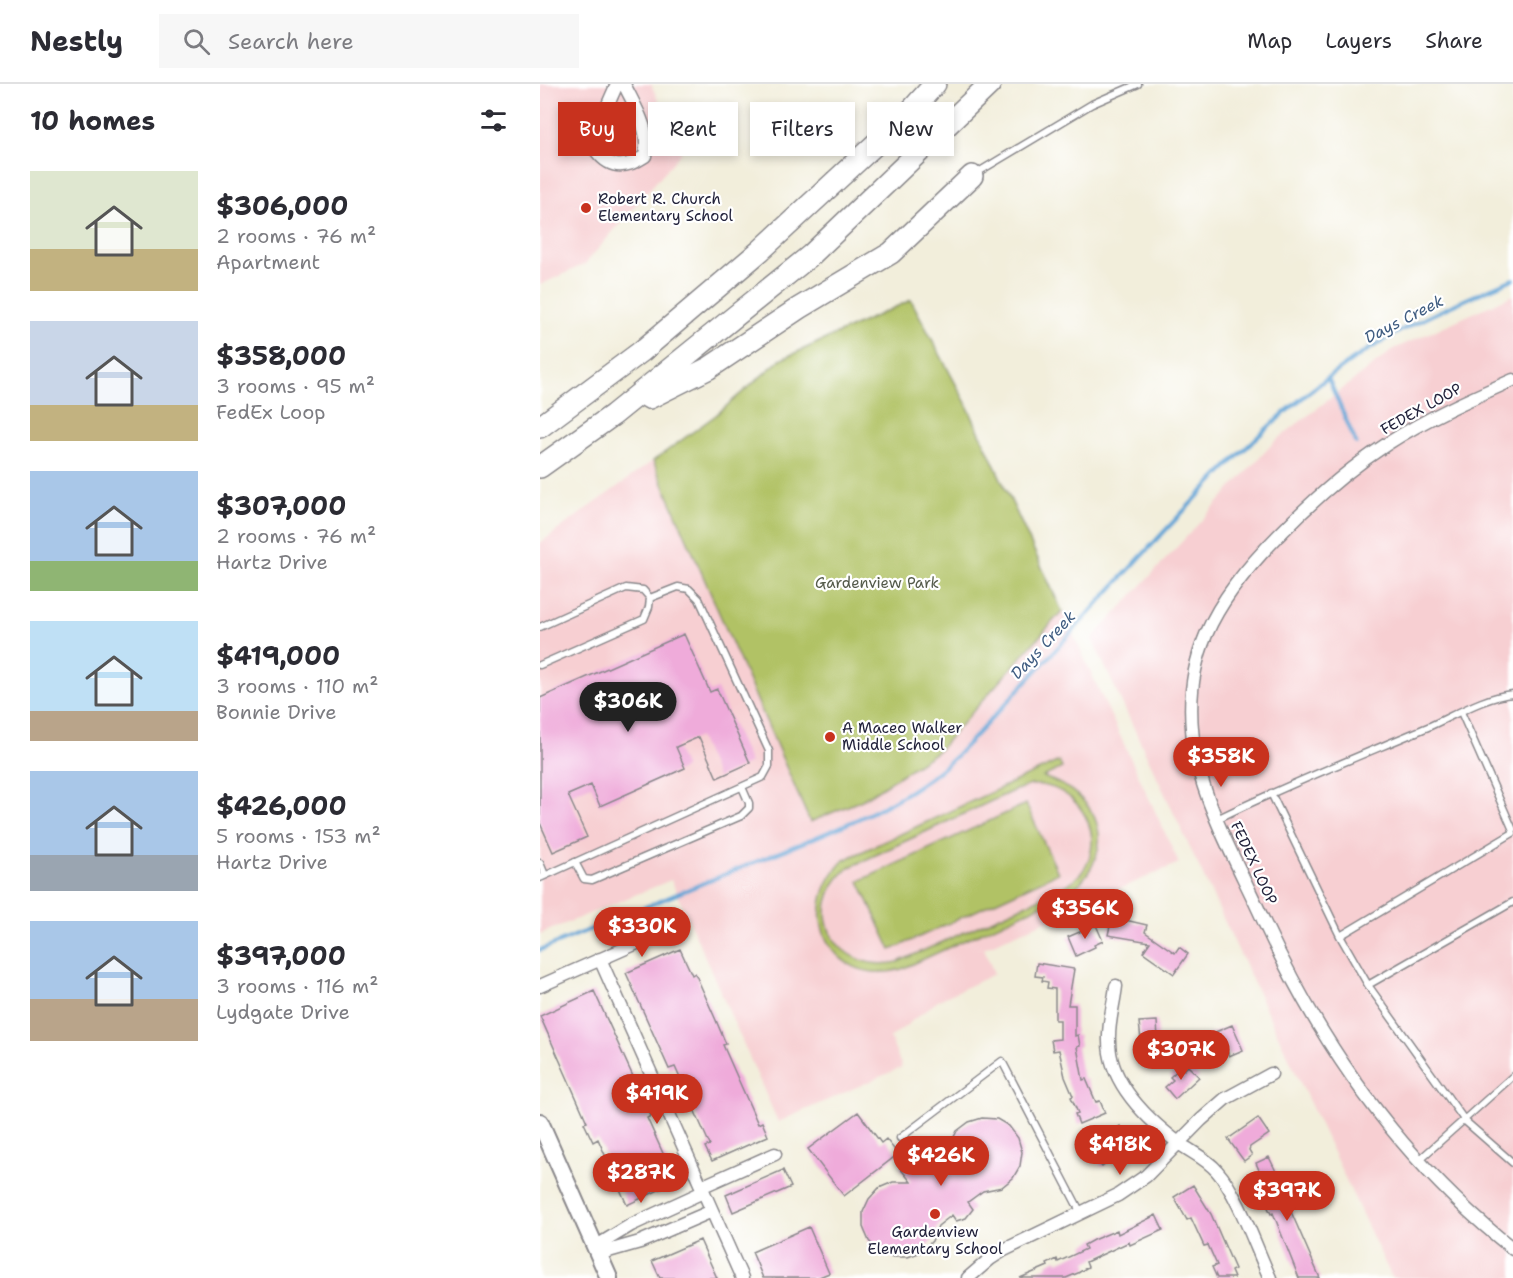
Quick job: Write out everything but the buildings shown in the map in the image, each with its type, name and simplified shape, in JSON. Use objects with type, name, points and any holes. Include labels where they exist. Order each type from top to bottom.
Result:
[{"type":"highway","points":[[540,427],[642,351],[760,251],[907,115],[935,84]]},
{"type":"highway","points":[[540,467],[613,415],[811,255],[990,84]]},
{"type":"highway","points":[[613,415],[709,368],[799,308],[891,253],[972,176]]},
{"type":"main road","points":[[540,1122],[609,1278]]},
{"type":"street","points":[[617,84],[591,143],[599,157],[616,165],[634,163],[645,156],[648,144],[643,122],[624,84]]},
{"type":"street","name":"FEDEX LOOP","points":[[1513,380],[1431,418],[1387,444],[1318,496],[1264,550],[1224,598],[1202,648],[1192,687],[1196,757],[1203,784],[1285,967],[1313,1019],[1353,1080],[1418,1161],[1468,1212],[1513,1249]]},
{"type":"street","points":[[540,986],[671,928]]},
{"type":"street","points":[[600,959],[742,1278]]},
{"type":"street","points":[[1116,986],[1109,1040],[1116,1071],[1137,1104],[1179,1143],[1206,1161],[1223,1178],[1270,1278]]},
{"type":"street","points":[[968,1278],[990,1258],[1004,1250],[1118,1195],[1139,1181],[1161,1163],[1201,1120],[1225,1099],[1271,1074]]},
{"type":"street","points":[[597,1251],[631,1225],[775,1154]]},
{"type":"street","points":[[597,1251],[640,1242],[712,1211]]},
{"type":"lane","points":[[972,176],[1092,104],[1138,84]]},
{"type":"lane","points":[[540,863],[543,876],[763,777],[769,766],[769,751],[699,599],[689,589],[678,587],[650,598]]},
{"type":"lane","points":[[540,627],[626,588],[643,590],[650,598],[644,619],[540,664]]},
{"type":"lane","points":[[1217,819],[1461,712],[1495,698],[1513,694]]},
{"type":"lane","points":[[1340,936],[1513,831],[1461,712]]},
{"type":"lane","points":[[575,862],[584,879],[592,880],[741,816],[749,808],[749,802],[742,787]]},
{"type":"lane","points":[[1272,793],[1340,936],[1368,985],[1465,1121],[1513,1163]]},
{"type":"lane","points":[[1368,985],[1513,902]]},
{"type":"lane","points":[[900,1138],[1002,1061],[1081,1213]]},
{"type":"lane","points":[[1418,1161],[1513,1076]]},
{"type":"shaded area","name":"Robert R. Church Elementary School","points":[[540,84],[651,84],[659,102],[648,102],[648,156],[678,156],[585,264],[540,285]]},
{"type":"shaded area","points":[[1513,295],[1513,1278],[1392,1278],[1092,639],[1275,441],[1394,349]]},
{"type":"shaded area","name":"A Maceo Walker Middle School","points":[[911,300],[966,403],[1179,863],[984,948],[994,974],[939,1000],[890,1038],[902,1067],[778,1122],[671,880],[540,934],[540,543],[716,415],[780,360]]},
{"type":"green space","name":"Gardenview Park","points":[[911,300],[966,403],[1062,611],[938,751],[862,800],[810,822],[653,461],[716,415],[780,360]]},
{"type":"green space","points":[[1059,761],[1062,768],[1043,777],[1063,785],[1079,796],[1090,810],[1097,825],[1099,841],[1096,858],[1087,874],[1072,891],[902,969],[877,972],[856,968],[839,957],[827,941],[821,922],[822,901],[829,880],[844,860]],"holes":[[[1031,785],[1046,786],[1072,799],[1088,822],[1092,836],[1091,851],[1086,866],[1070,883],[898,962],[876,963],[858,959],[843,949],[832,936],[827,920],[827,903],[834,885],[848,868],[1013,791]]]},
{"type":"green space","points":[[1026,804],[1058,873],[891,950],[859,881]]},
{"type":"waterway","name":"Days Creek","points":[[540,950],[838,828],[912,790],[956,756],[1199,495],[1282,415],[1327,378],[1370,348],[1430,316],[1513,279]]},
{"type":"waterway","points":[[1328,378],[1356,443]]},
{"type":"place","name":"Robert R. Church Elementary School","points":[[586,208]]},
{"type":"place","name":"A Maceo Walker Middle School","points":[[830,737]]},
{"type":"place","name":"Gardenview Elementary School","points":[[935,1214]]}]
